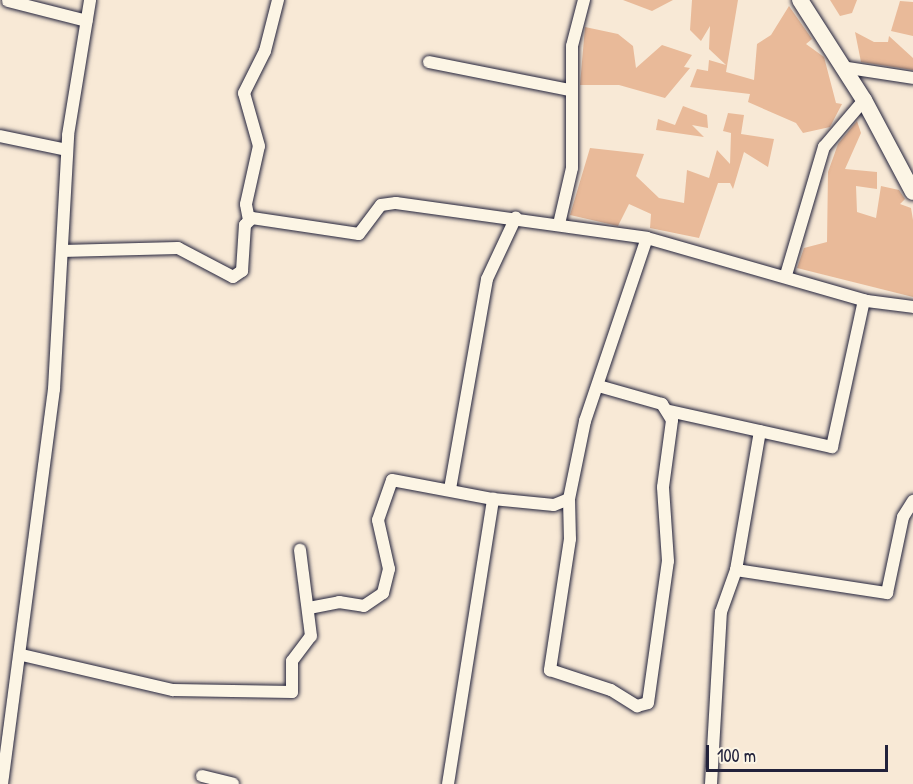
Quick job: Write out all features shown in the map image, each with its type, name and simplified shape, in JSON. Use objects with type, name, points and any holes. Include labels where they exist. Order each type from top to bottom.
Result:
[{"type":"main road","points":[[800,0],[864,100],[913,192]]},
{"type":"street","points":[[2,784],[22,655],[54,389],[68,150],[90,0]]},
{"type":"street","points":[[62,251],[178,248],[233,278],[242,271],[249,220],[246,204],[259,146],[244,93],[265,51],[278,0]]},
{"type":"street","points":[[559,224],[572,168],[569,90],[584,0]]},
{"type":"street","points":[[8,1],[87,21]]},
{"type":"street","points":[[429,62],[569,90]]},
{"type":"street","points":[[842,67],[913,78]]},
{"type":"street","points":[[786,275],[824,147],[864,100]]},
{"type":"street","points":[[0,136],[68,150]]},
{"type":"street","points":[[249,220],[264,218],[354,235],[365,231],[378,208],[389,203],[516,217],[647,238],[786,275],[864,300],[913,308]]},
{"type":"street","points":[[450,489],[487,279],[516,217]]},
{"type":"street","points":[[647,238],[599,386],[585,421],[569,499],[570,539],[550,670],[611,690],[637,706],[648,703],[668,561],[663,487],[669,411]]},
{"type":"street","points":[[599,386],[669,411],[832,447],[864,300]]},
{"type":"street","points":[[711,784],[721,612],[736,570],[760,431]]},
{"type":"street","points":[[309,608],[339,602],[364,606],[383,593],[389,569],[378,520],[392,480],[450,489],[493,499],[554,505],[569,499]]},
{"type":"street","points":[[448,784],[493,499]]},
{"type":"street","points":[[736,570],[887,593],[903,517],[913,501]]},
{"type":"street","points":[[22,655],[173,690],[284,694],[296,685],[296,652],[311,636],[300,550]]},
{"type":"street","points":[[202,776],[233,784]]},
{"type":"building","points":[[623,0],[673,0],[652,11]]},
{"type":"building","points":[[692,0],[738,0],[726,72],[754,80],[757,44],[771,35],[789,6],[812,39],[806,44],[824,57],[836,103],[842,104],[830,127],[803,133],[796,123],[748,102],[750,94],[690,87],[697,69],[708,71],[709,60],[726,65],[709,49],[710,26],[701,41],[690,30]]},
{"type":"building","points":[[830,0],[857,0],[852,13],[840,16]]},
{"type":"building","points":[[900,1],[913,2],[913,36],[891,31]]},
{"type":"building","points":[[585,27],[618,34],[633,46],[636,68],[662,45],[692,55],[684,67],[690,68],[665,98],[619,85],[580,85]]},
{"type":"building","points":[[855,32],[874,42],[888,42],[889,36],[913,58],[913,70],[861,62]]},
{"type":"building","points":[[683,106],[707,115],[708,128],[692,125],[704,137],[656,130],[658,119],[675,125]]},
{"type":"building","points":[[728,113],[744,115],[741,134],[774,139],[768,167],[744,152],[733,189],[730,183],[718,183],[699,238],[650,228],[651,214],[629,204],[618,226],[570,215],[590,148],[644,154],[636,176],[659,198],[684,203],[687,170],[709,178],[717,150],[730,164],[731,133],[723,131]]},
{"type":"building","points":[[857,121],[861,133],[845,169],[877,172],[877,189],[856,186],[857,212],[876,218],[881,186],[899,190],[905,199],[900,204],[911,208],[913,297],[797,268],[804,248],[827,242],[828,172],[838,144]]}]
